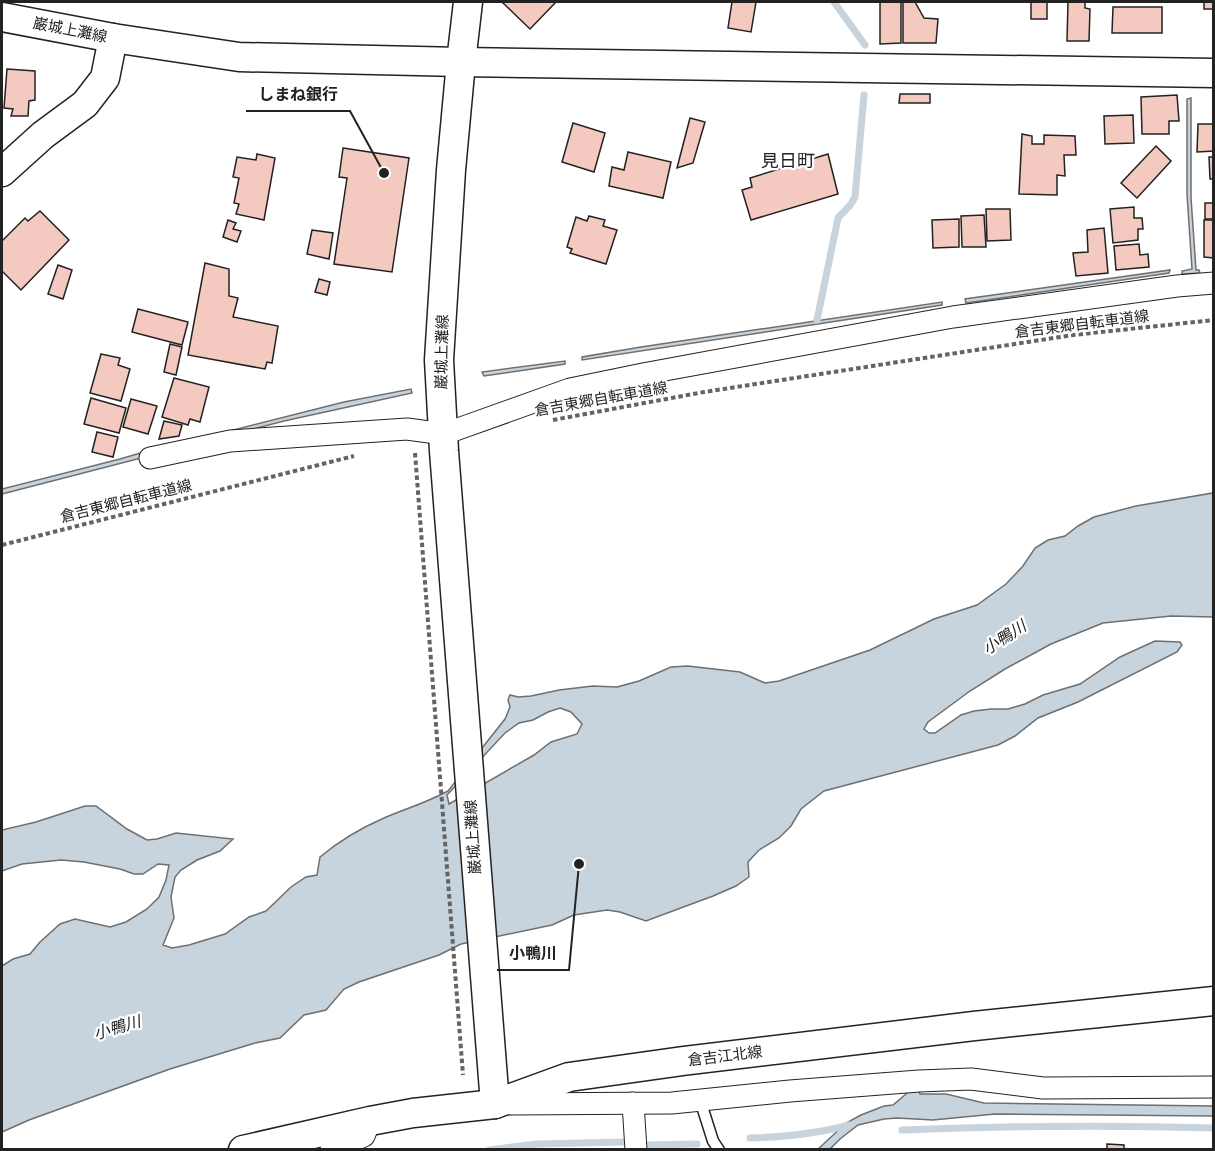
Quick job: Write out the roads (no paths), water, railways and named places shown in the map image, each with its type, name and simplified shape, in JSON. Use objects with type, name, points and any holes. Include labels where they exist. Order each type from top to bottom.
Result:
[{"type":"main road","points":[[468,2],[460,62],[1214,73]]},
{"type":"main road","name":"巌城上灘線","points":[[2,17],[113,39],[239,57],[460,62],[439,360],[495,1104]]},
{"type":"main road","points":[[2,172],[43,135],[85,104],[105,78],[113,39]]},
{"type":"main road","name":"倉吉江北線","points":[[243,1149],[413,1113],[495,1104],[569,1077],[950,1029],[1214,1001]]},
{"type":"street","points":[[150,458],[230,441],[407,429],[444,443],[570,389],[953,317],[1177,286],[1214,283]]},
{"type":"street","points":[[495,1104],[672,1103],[896,1083],[971,1079],[1043,1088],[1214,1087]]},
{"type":"street","points":[[633,1103],[636,1149]]},
{"type":"street","points":[[331,1149],[364,1136],[370,1121]]},
{"type":"lane","points":[[700,1101],[713,1141],[719,1149]]},
{"type":"water","points":[[1191,98],[1191,198],[1196,270],[1200,273],[1182,274],[1182,271],[1192,269],[1187,194],[1187,99]]},
{"type":"water","points":[[1170,270],[1169,273],[966,303],[965,299]]},
{"type":"water","points":[[942,302],[942,305],[582,360],[582,357],[641,347]]},
{"type":"water","points":[[565,361],[565,364],[484,376],[482,372]]},
{"type":"water","points":[[411,389],[412,393],[284,421],[2,494],[2,489],[178,442],[190,441],[344,402]]},
{"type":"water","points":[[1213,493],[1213,617],[1171,616],[1103,623],[1051,644],[1005,669],[928,722],[924,729],[929,733],[935,733],[961,715],[974,711],[1008,709],[1080,684],[1120,657],[1155,641],[1180,642],[1182,645],[1177,652],[1078,702],[1038,718],[1015,736],[998,745],[824,791],[801,809],[791,826],[779,838],[759,850],[748,862],[749,877],[736,886],[713,896],[646,921],[607,910],[574,915],[552,925],[461,944],[439,955],[344,989],[326,1010],[304,1015],[280,1038],[255,1043],[170,1069],[2,1132],[2,966],[13,959],[30,954],[60,924],[75,919],[110,927],[126,922],[147,909],[159,897],[169,865],[158,864],[143,874],[134,874],[84,862],[61,860],[22,864],[2,871],[2,830],[85,806],[96,806],[127,829],[147,840],[176,833],[233,839],[220,851],[197,860],[181,870],[175,877],[171,897],[174,918],[163,945],[172,948],[189,945],[225,934],[249,917],[266,911],[291,887],[306,877],[317,875],[320,857],[350,835],[448,791],[505,719],[510,707],[508,700],[510,695],[531,696],[593,686],[617,687],[639,681],[671,667],[688,666],[740,672],[765,683],[779,681],[870,650],[934,619],[977,605],[1006,584],[1023,566],[1035,548],[1048,540],[1065,536],[1094,517],[1136,506]],"holes":[[[560,708],[571,712],[582,724],[577,734],[551,742],[534,755],[449,804],[447,795],[505,733],[519,723],[533,720]]]},
{"type":"water","points":[[906,1091],[919,1091],[920,1094],[946,1094],[984,1103],[1213,1106],[1213,1116],[995,1114],[933,1120],[884,1119],[858,1125],[830,1149],[817,1150],[846,1123],[884,1106],[893,1105],[906,1094]]},
{"type":"waterway","points":[[834,2],[865,45]]},
{"type":"waterway","points":[[817,320],[838,218],[855,197],[864,95]]},
{"type":"waterway","points":[[750,1138],[824,1131],[849,1125]]},
{"type":"waterway","points":[[902,1130],[1058,1126],[1214,1128]]},
{"type":"waterway","points":[[489,1150],[537,1144],[626,1142]]},
{"type":"waterway","points":[[644,1145],[697,1144]]},
{"type":"place","name":"しまね銀行","points":[[384,173]]},
{"type":"place","name":"小鴨川","points":[[579,864]]},
{"type":"district","name":"見日町","points":[[788,161]]}]
